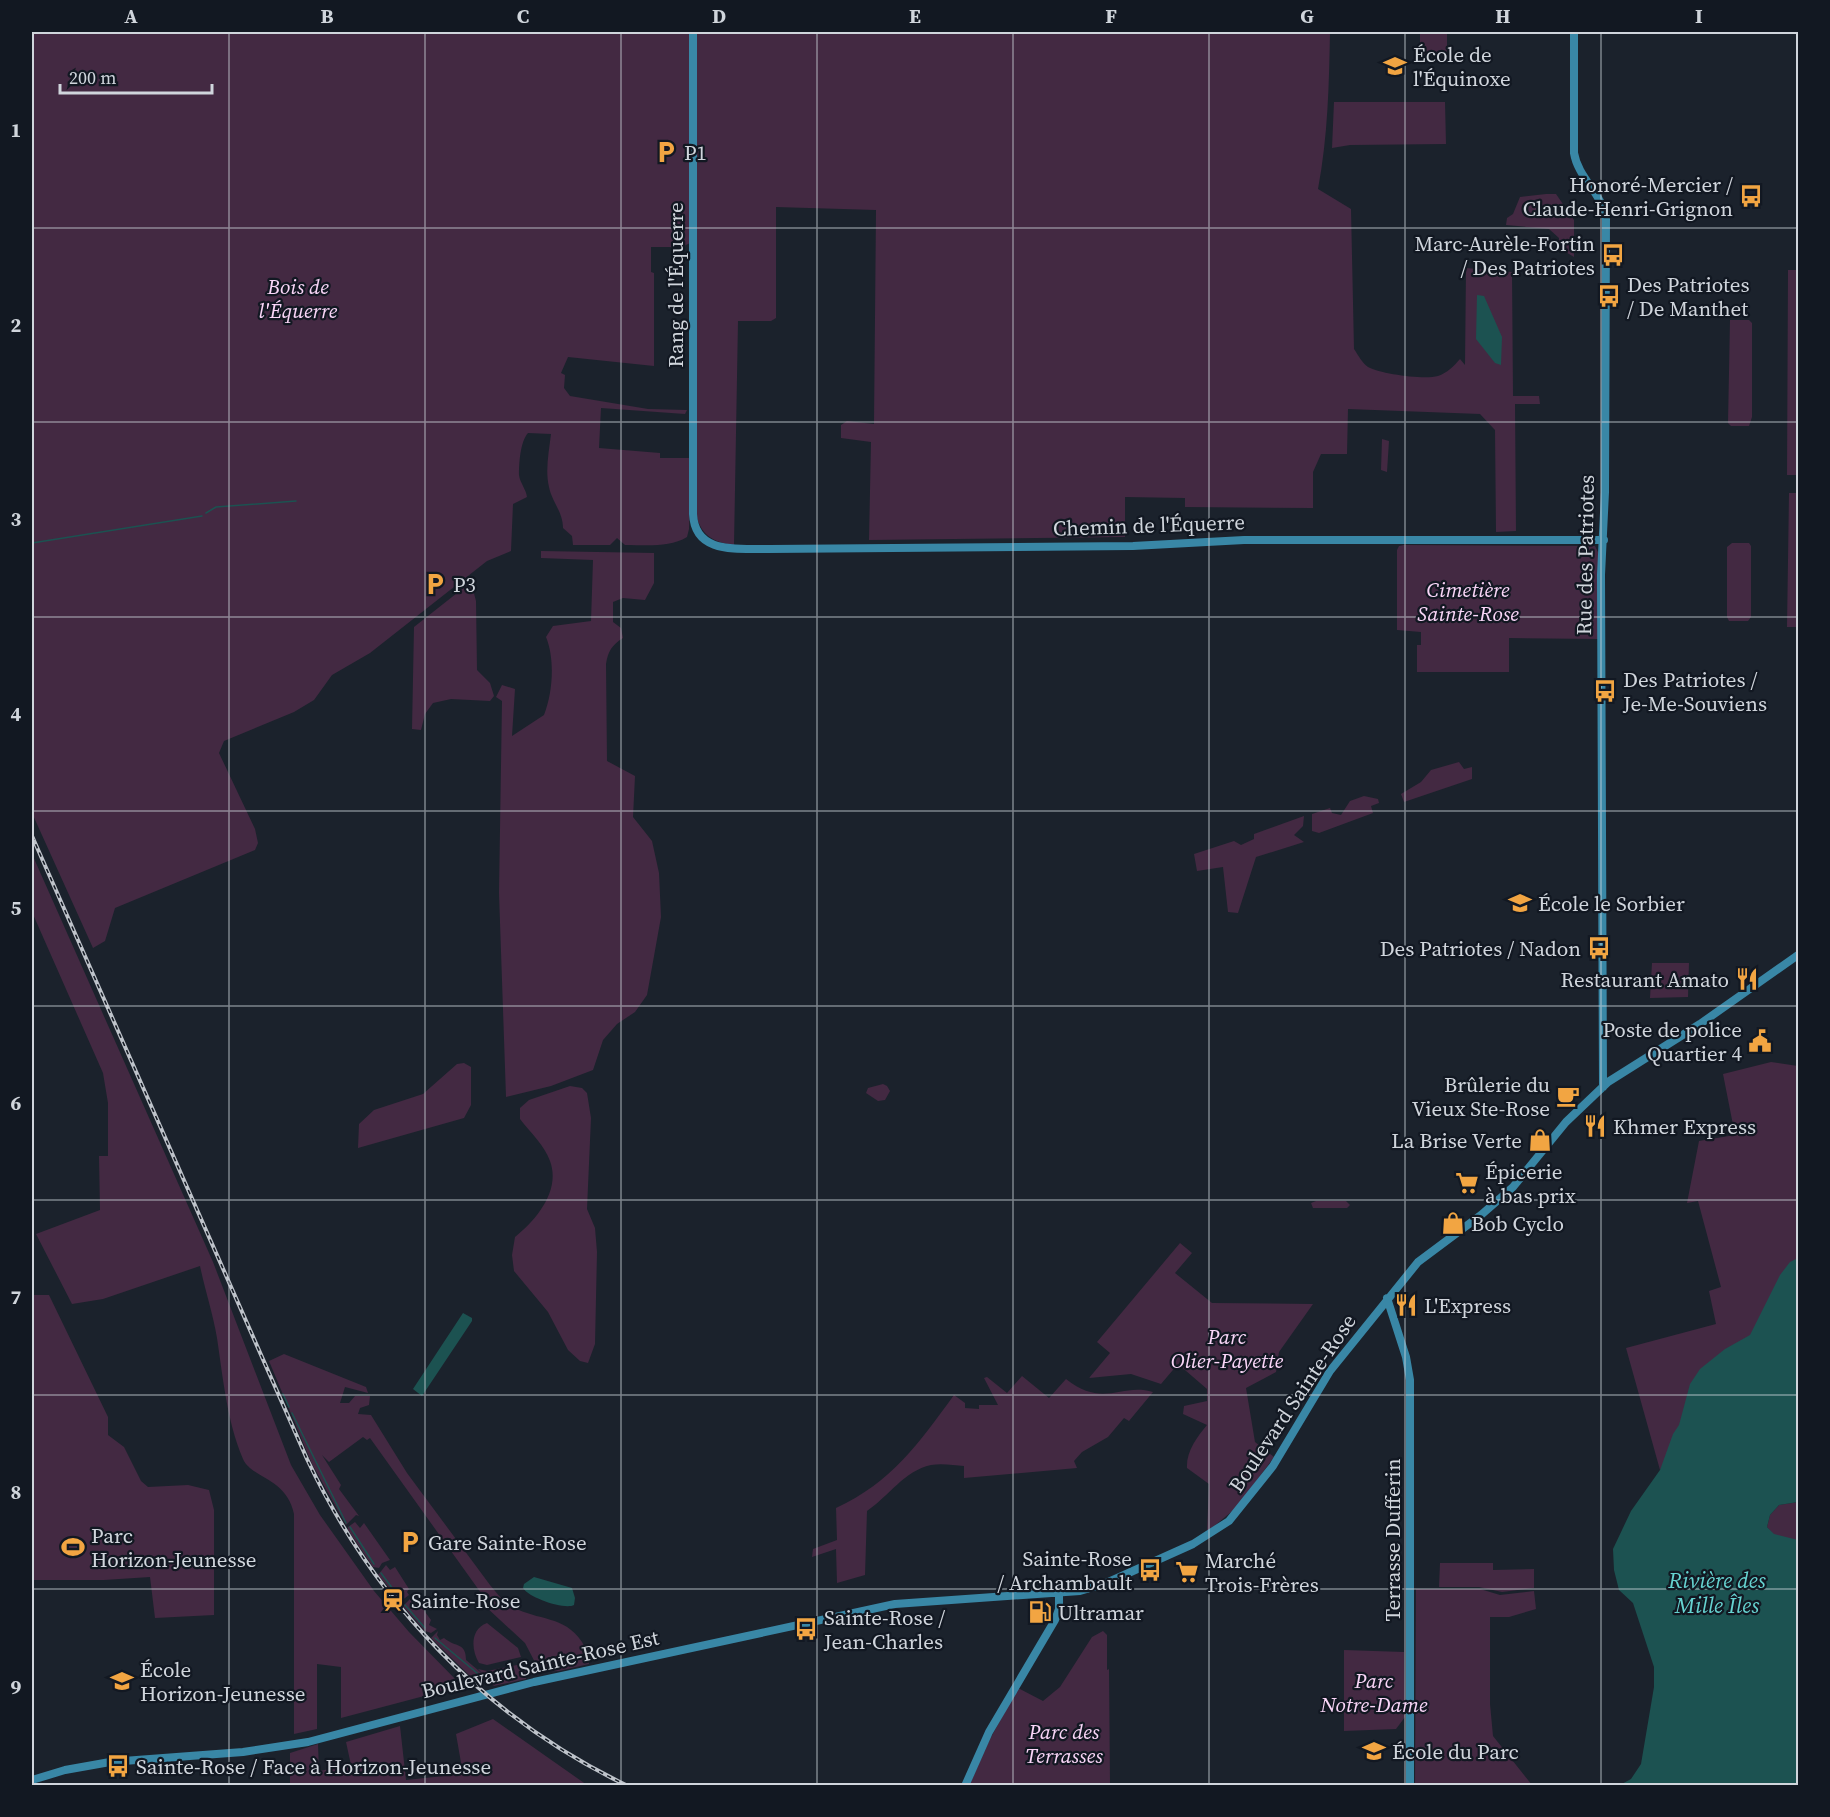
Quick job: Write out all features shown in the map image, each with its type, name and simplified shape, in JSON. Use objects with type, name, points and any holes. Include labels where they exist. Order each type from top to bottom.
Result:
[{"type":"street","name":"Rang de l'Équerre","points":[[693,32],[693,514],[694,530],[698,536]]},
{"type":"street","name":"Rue des Patriotes","points":[[1574,32],[1574,153],[1578,168],[1602,205],[1606,219],[1604,540],[1601,569],[1603,1087]]},
{"type":"street","name":"Chemin de l'Équerre","points":[[698,536],[719,546],[769,549],[1125,546],[1271,539],[1604,540]]},
{"type":"street","name":"Boulevard Sainte-Rose","points":[[1059,1593],[1104,1584],[1194,1544],[1229,1521],[1273,1466],[1322,1383],[1388,1298],[1426,1255],[1481,1215],[1513,1187],[1566,1122],[1603,1087],[1700,1024],[1798,955]]},
{"type":"street","name":"Terrasse Dufferin","points":[[1388,1298],[1407,1358],[1410,1380],[1410,1785]]},
{"type":"street","name":"Boulevard Sainte-Rose Est","points":[[32,1780],[68,1769],[114,1761],[247,1751],[308,1742],[504,1689],[888,1605],[959,1598],[1059,1593]]},
{"type":"street","points":[[965,1785],[989,1732],[1055,1620],[1059,1609],[1059,1593]]},
{"type":"green space","name":"Bois de l'Équerre","points":[[32,32],[1330,32],[1326,130],[1318,189],[1351,209],[1354,349],[1368,367],[1403,376],[1438,376],[1460,359],[1465,365],[1466,268],[1512,272],[1513,396],[1539,396],[1540,404],[1515,404],[1516,531],[1496,532],[1495,430],[1480,414],[1348,409],[1347,454],[1321,454],[1313,472],[1313,508],[1185,507],[1185,498],[1125,497],[1125,537],[869,540],[871,442],[841,438],[841,425],[847,421],[874,424],[876,210],[776,207],[776,318],[771,321],[738,321],[734,545],[709,537],[698,522],[696,515],[690,243],[682,247],[651,247],[651,272],[654,273],[654,366],[568,357],[561,373],[565,375],[564,388],[570,396],[648,409],[687,410],[685,414],[601,408],[599,448],[660,453],[660,458],[691,458],[687,537],[673,543],[657,545],[625,545],[617,538],[610,545],[573,545],[572,536],[563,528],[549,487],[547,467],[551,434],[528,433],[522,447],[519,470],[527,497],[513,504],[511,551],[487,561],[370,653],[332,675],[314,700],[294,712],[224,741],[219,753],[255,829],[258,843],[255,850],[115,908],[105,941],[93,948],[32,813]]},
{"type":"green space","points":[[1420,32],[1447,32],[1447,55],[1420,55]]},
{"type":"green space","points":[[1334,102],[1445,102],[1446,144],[1350,145],[1332,148]]},
{"type":"green space","points":[[1556,194],[1574,220],[1574,257],[1559,248],[1559,238],[1549,229],[1506,225],[1507,218],[1513,214],[1520,197]]},
{"type":"green space","points":[[1788,270],[1798,270],[1798,475],[1787,475]]},
{"type":"green space","points":[[1730,320],[1749,320],[1752,323],[1752,417],[1749,426],[1731,426],[1728,423]]},
{"type":"green space","points":[[1382,439],[1389,441],[1387,472],[1381,470]]},
{"type":"green space","points":[[1789,493],[1798,493],[1798,627],[1787,627]]},
{"type":"green space","points":[[1732,543],[1749,543],[1751,546],[1751,617],[1748,621],[1729,621],[1727,617],[1727,547]]},
{"type":"green space","name":"Cimetière Sainte-Rose","points":[[1399,546],[1595,546],[1598,552],[1598,639],[1509,638],[1509,672],[1417,672],[1417,645],[1421,645],[1421,632],[1397,630],[1397,550]]},
{"type":"green space","points":[[541,551],[654,553],[654,583],[645,600],[623,598],[613,602],[613,622],[621,628],[623,638],[611,649],[606,664],[607,761],[635,776],[633,817],[652,841],[659,873],[661,917],[647,995],[635,1012],[617,1024],[603,1040],[593,1070],[551,1086],[506,1097],[499,893],[502,701],[496,697],[502,685],[515,689],[512,736],[544,715],[552,676],[551,655],[546,637],[553,626],[591,621],[593,560],[541,558]]},
{"type":"green space","points":[[471,582],[476,601],[477,670],[490,683],[494,696],[490,701],[451,699],[433,703],[425,714],[421,730],[412,729],[414,627]]},
{"type":"green space","points":[[1459,762],[1464,769],[1472,767],[1472,779],[1404,802],[1401,794],[1421,782],[1431,770]]},
{"type":"green space","points":[[1364,796],[1378,799],[1379,803],[1371,806],[1373,813],[1319,833],[1312,831],[1312,814],[1330,808],[1332,813],[1341,815],[1350,801]]},
{"type":"green space","points":[[1304,816],[1303,826],[1294,835],[1304,842],[1256,857],[1238,913],[1228,912],[1223,867],[1197,871],[1194,854],[1234,841],[1241,845],[1254,839],[1254,834]]},
{"type":"green space","points":[[32,854],[213,1262],[291,1465],[320,1515],[374,1591],[409,1632],[462,1686],[341,1718],[341,1667],[317,1664],[317,1729],[294,1734],[294,1514],[284,1493],[253,1471],[243,1459],[229,1415],[215,1329],[200,1266],[103,1299],[72,1304],[36,1234],[100,1210],[99,1156],[108,1156],[108,1103],[103,1073],[32,912]]},
{"type":"green space","points":[[1652,963],[1689,963],[1688,997],[1650,998]]},
{"type":"green space","points":[[1771,1062],[1798,1066],[1798,1295],[1660,1470],[1626,1348],[1716,1324],[1709,1291],[1721,1287],[1698,1201],[1687,1203],[1699,1141],[1735,1135],[1723,1074]]},
{"type":"green space","points":[[464,1063],[471,1067],[471,1105],[464,1118],[358,1148],[359,1124],[374,1110],[423,1094],[457,1064]]},
{"type":"green space","points":[[883,1084],[890,1091],[885,1100],[878,1101],[866,1093],[868,1088]]},
{"type":"green space","points":[[570,1086],[582,1088],[587,1093],[591,1118],[587,1209],[595,1228],[597,1252],[595,1344],[588,1363],[580,1361],[568,1350],[548,1312],[514,1271],[512,1255],[515,1237],[531,1222],[549,1194],[553,1172],[548,1155],[520,1119],[520,1108],[529,1100]]},
{"type":"green space","points":[[1346,1201],[1350,1205],[1347,1208],[1313,1208],[1311,1203]]},
{"type":"green space","name":"Parc Olier-Payette","points":[[1180,1243],[1192,1253],[1175,1273],[1212,1303],[1313,1304],[1279,1352],[1276,1372],[1246,1388],[1255,1442],[1274,1457],[1236,1508],[1207,1532],[1209,1484],[1187,1468],[1187,1462],[1190,1451],[1207,1425],[1183,1414],[1184,1406],[1207,1401],[1207,1389],[1178,1364],[1161,1384],[1131,1374],[1089,1378],[1110,1353],[1097,1342]]},
{"type":"green space","points":[[32,1295],[49,1295],[108,1417],[108,1435],[124,1447],[141,1481],[148,1487],[188,1485],[209,1490],[214,1510],[214,1615],[155,1618],[150,1577],[104,1580],[32,1580]]},
{"type":"green space","points":[[284,1354],[366,1387],[368,1393],[345,1387],[340,1403],[349,1403],[355,1396],[370,1396],[369,1405],[360,1408],[358,1414],[371,1415],[407,1473],[490,1585],[503,1600],[513,1607],[559,1623],[575,1633],[587,1653],[589,1664],[559,1671],[540,1672],[525,1643],[485,1606],[486,1600],[370,1438],[367,1440],[363,1437],[329,1462],[322,1455],[341,1485],[339,1489],[359,1516],[356,1515],[346,1525],[312,1464],[269,1361]]},
{"type":"green space","name":"Parc Olier-Payette","points":[[1022,1376],[1049,1398],[1066,1379],[1079,1388],[1102,1394],[1131,1390],[1153,1392],[1129,1421],[1124,1418],[1108,1437],[1082,1452],[1074,1461],[1077,1468],[964,1478],[964,1466],[939,1464],[921,1468],[905,1478],[867,1511],[865,1575],[837,1583],[836,1549],[812,1557],[813,1549],[837,1540],[836,1508],[873,1486],[903,1460],[954,1395],[965,1403],[965,1408],[979,1409],[979,1405],[998,1405],[984,1378],[987,1377],[1007,1393]]},
{"type":"green space","points":[[1798,1502],[1798,1564],[1767,1527],[1770,1515],[1779,1505]]},
{"type":"green space","points":[[355,1522],[360,1528],[364,1523],[390,1560],[382,1563],[379,1568],[373,1567],[348,1530],[348,1527]]},
{"type":"green space","points":[[1440,1563],[1493,1563],[1493,1570],[1534,1569],[1534,1588],[1502,1592],[1479,1587],[1439,1587]]},
{"type":"green space","points":[[386,1565],[390,1570],[395,1567],[409,1589],[407,1592],[409,1595],[401,1601],[378,1575]]},
{"type":"green space","name":"Parc Notre-Dame","points":[[1416,1589],[1480,1589],[1500,1595],[1534,1591],[1536,1609],[1509,1617],[1490,1617],[1490,1704],[1493,1736],[1532,1785],[1415,1785]]},
{"type":"green space","points":[[410,1599],[413,1603],[417,1601],[431,1620],[429,1625],[437,1629],[431,1633],[425,1631],[403,1606]]},
{"type":"green space","points":[[487,1623],[518,1648],[521,1657],[487,1665],[479,1663],[474,1652],[475,1635],[481,1626]]},
{"type":"green space","points":[[438,1631],[437,1635],[440,1640],[444,1638],[464,1650],[466,1660],[485,1676],[485,1682],[472,1678],[431,1638]]},
{"type":"green space","name":"Parc des Terrasses","points":[[1103,1631],[1107,1635],[1107,1670],[1109,1669],[1110,1785],[969,1786],[990,1739],[1018,1688],[1043,1701],[1060,1687],[1092,1637]]},
{"type":"green space","name":"Parc Notre-Dame","points":[[1344,1650],[1404,1652],[1405,1717],[1396,1729],[1344,1731]]},
{"type":"green space","points":[[522,1664],[527,1669],[526,1679],[494,1686],[478,1669],[487,1671]]},
{"type":"green space","points":[[493,1719],[587,1785],[290,1785],[290,1753],[318,1744],[319,1771],[351,1765],[346,1742],[400,1726],[406,1780],[463,1774],[456,1734]]},
{"type":"water","points":[[1477,295],[1484,296],[1502,337],[1501,365],[1495,363],[1476,339]]},
{"type":"water","name":"Rivière des Mille Îles","points":[[1798,1258],[1798,1502],[1779,1505],[1770,1515],[1767,1527],[1774,1534],[1798,1540],[1798,1785],[1620,1785],[1631,1779],[1641,1764],[1654,1687],[1654,1667],[1633,1603],[1619,1590],[1614,1570],[1613,1549],[1631,1511],[1660,1470],[1673,1434],[1679,1425],[1690,1384],[1700,1369],[1725,1349],[1750,1335],[1780,1275],[1790,1262]]},
{"type":"water","points":[[463,1313],[472,1318],[472,1321],[422,1396],[413,1389]]},
{"type":"water","points":[[534,1577],[572,1588],[575,1598],[574,1605],[563,1606],[532,1596],[523,1588],[524,1584]]},
{"type":"waterway","points":[[206,513],[216,507],[296,501]]},
{"type":"waterway","points":[[32,543],[202,516]]},
{"type":"waterway","points":[[283,1394],[289,1407]]},
{"type":"waterway","points":[[292,1413],[346,1523]]},
{"type":"waterway","points":[[350,1527],[374,1564]]},
{"type":"waterway","points":[[381,1573],[399,1597]]},
{"type":"waterway","points":[[405,1605],[425,1628]]},
{"type":"waterway","points":[[435,1638],[483,1678]]},
{"type":"railway","points":[[32,836],[307,1459],[334,1511],[365,1560],[400,1607],[439,1650],[481,1690],[527,1726],[576,1758],[628,1786]]},
{"type":"place","name":"École de l'Équinoxe","points":[[1395,66]]},
{"type":"place","name":"P1","points":[[666,152]]},
{"type":"place","name":"Honoré-Mercier / Claude-Henri-Grignon","points":[[1751,196]]},
{"type":"place","name":"Marc-Aurèle-Fortin / Des Patriotes","points":[[1613,255]]},
{"type":"place","name":"Des Patriotes / De Manthet","points":[[1609,296]]},
{"type":"place","name":"P3","points":[[435,584]]},
{"type":"place","name":"Des Patriotes / Je-Me-Souviens","points":[[1605,691]]},
{"type":"place","name":"École le Sorbier","points":[[1520,903]]},
{"type":"place","name":"Des Patriotes / Nadon","points":[[1599,948]]},
{"type":"place","name":"Restaurant Amato","points":[[1747,979]]},
{"type":"place","name":"Poste de police Quartier 4","points":[[1760,1041]]},
{"type":"place","name":"Brûlerie du Vieux Ste-Rose","points":[[1568,1096]]},
{"type":"place","name":"Khmer Express","points":[[1595,1126]]},
{"type":"place","name":"La Brise Verte","points":[[1540,1140]]},
{"type":"place","name":"Épicerie à bas prix","points":[[1467,1183]]},
{"type":"place","name":"Bob Cyclo","points":[[1453,1223]]},
{"type":"place","name":"L'Express","points":[[1406,1305]]},
{"type":"place","name":"Gare Sainte-Rose","points":[[410,1542]]},
{"type":"place","name":"Parc Horizon-Jeunesse","points":[[73,1547]]},
{"type":"place","name":"Sainte-Rose / Archambault","points":[[1150,1570]]},
{"type":"place","name":"Marché Trois-Frères","points":[[1187,1572]]},
{"type":"place","name":"Sainte-Rose","points":[[393,1600]]},
{"type":"place","name":"Ultramar","points":[[1040,1612]]},
{"type":"place","name":"Sainte-Rose / Jean-Charles","points":[[806,1629]]},
{"type":"place","name":"École Horizon-Jeunesse","points":[[122,1681]]},
{"type":"place","name":"École du Parc","points":[[1374,1751]]},
{"type":"place","name":"Sainte-Rose / Face à Horizon-Jeunesse","points":[[118,1766]]}]
